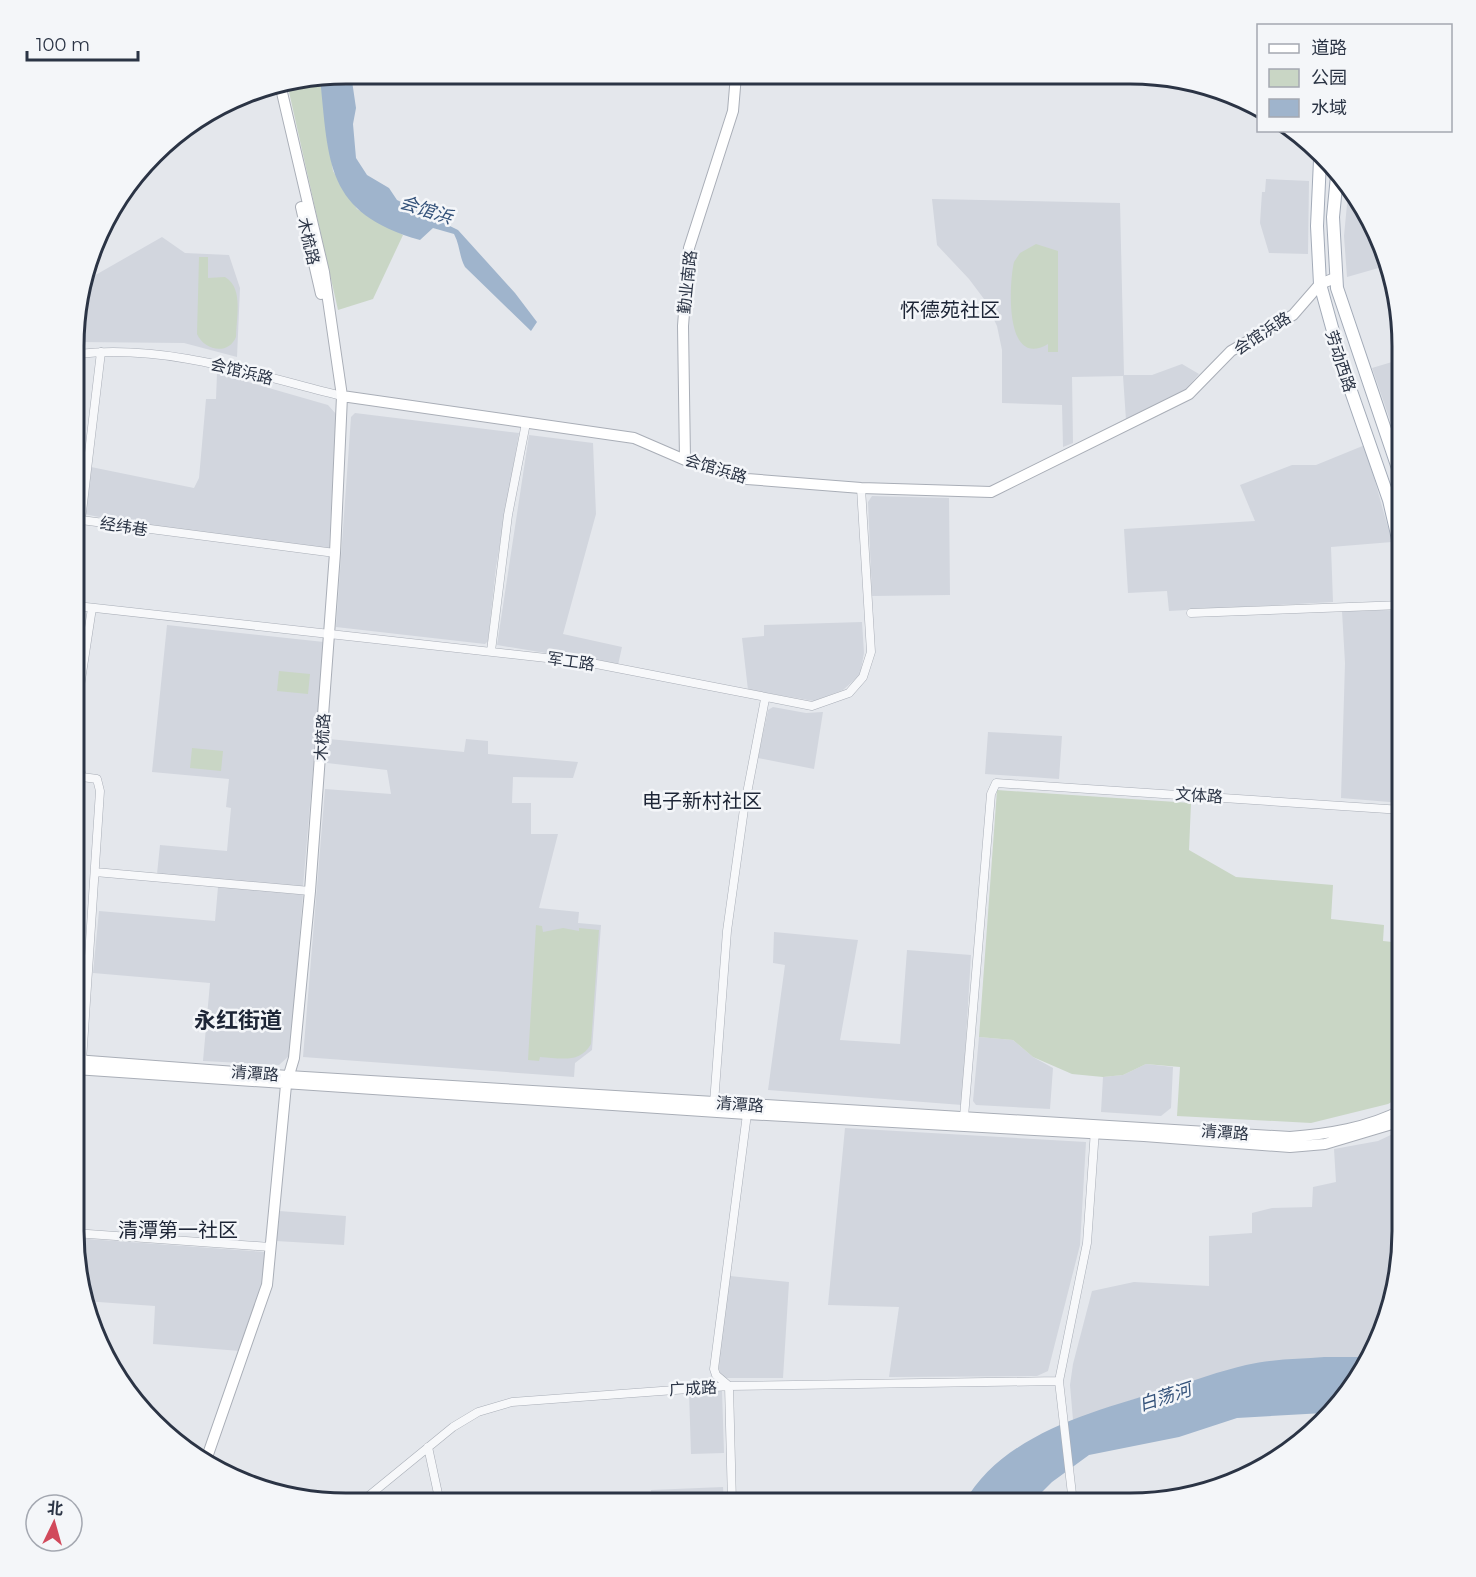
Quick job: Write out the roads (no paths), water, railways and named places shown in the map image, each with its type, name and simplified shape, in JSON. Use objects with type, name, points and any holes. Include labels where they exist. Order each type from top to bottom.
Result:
[{"type":"main road","name":"劳动西路","points":[[1320,166],[1317,226],[1320,284],[1344,371],[1392,513]]},
{"type":"main road","name":"劳动西路","points":[[1336,184],[1333,217],[1335,278],[1340,300],[1392,451]]},
{"type":"street","name":"勤业南路","points":[[686,460],[683,326],[689,249],[733,111],[735,84]]},
{"type":"street","name":"木梳路","points":[[208,1454],[261,1309],[267,1284],[287,1080],[294,1058],[310,891],[335,553],[342,396],[324,272],[282,92]]},
{"type":"street","name":"木梳路","points":[[275,94],[322,301],[335,383],[342,396]]},
{"type":"street","name":"会馆浜路","points":[[84,353],[101,352],[191,359],[342,396],[634,438],[686,460],[747,479],[861,488],[991,492],[1189,394],[1231,351],[1293,315],[1320,284],[1335,278]]},
{"type":"street","name":"经纬巷","points":[[84,495],[101,352]]},
{"type":"street","points":[[491,651],[508,515],[526,423]]},
{"type":"street","name":"军工路","points":[[84,607],[329,632],[591,663],[765,699],[812,706],[849,693],[863,677],[871,652],[861,488]]},
{"type":"street","name":"经纬巷","points":[[84,520],[335,553]]},
{"type":"street","points":[[1191,613],[1392,605]]},
{"type":"street","points":[[84,660],[92,608]]},
{"type":"street","points":[[714,1102],[727,931],[744,809],[765,699]]},
{"type":"street","points":[[84,777],[97,779],[100,791],[84,989]]},
{"type":"street","name":"文体路","points":[[964,1117],[991,794],[996,783],[1392,809]]},
{"type":"street","points":[[95,872],[310,891]]},
{"type":"street","name":"清潭路","points":[[84,1064],[747,1114],[1290,1137],[1324,1135],[1392,1115]]},
{"type":"street","name":"清潭路","points":[[287,1080],[964,1117],[1290,1147],[1326,1144],[1392,1125]]},
{"type":"street","points":[[732,1493],[729,1386],[716,1375],[714,1369],[747,1114]]},
{"type":"street","points":[[1072,1493],[1059,1381],[1087,1243],[1095,1128]]},
{"type":"street","points":[[84,1234],[270,1247]]},
{"type":"street","name":"广成路","points":[[372,1493],[453,1427],[478,1412],[512,1402],[729,1386],[1059,1381]]},
{"type":"street","points":[[428,1447],[438,1493]]},
{"type":"water","points":[[352,84],[356,108],[353,124],[356,158],[367,175],[389,188],[397,200],[458,230],[515,293],[537,322],[531,331],[465,267],[454,234],[433,228],[420,240],[389,229],[366,215],[349,199],[338,181],[326,135],[321,85]]},
{"type":"water","name":"白荡河","points":[[1360,1357],[1338,1391],[1318,1413],[1237,1418],[1179,1437],[1089,1455],[1041,1493],[971,1493],[981,1479],[1002,1459],[1027,1442],[1054,1428],[1111,1406],[1216,1373],[1275,1360]]},
{"type":"district","name":"怀德苑社区","points":[[950,310]]},
{"type":"district","name":"电子新村社区","points":[[702,801]]},
{"type":"district","name":"永红街道","points":[[238,1020]]},
{"type":"district","name":"清潭第一社区","points":[[178,1230]]},
{"type":"water label","name":"会馆浜","points":[[426,210]]}]
